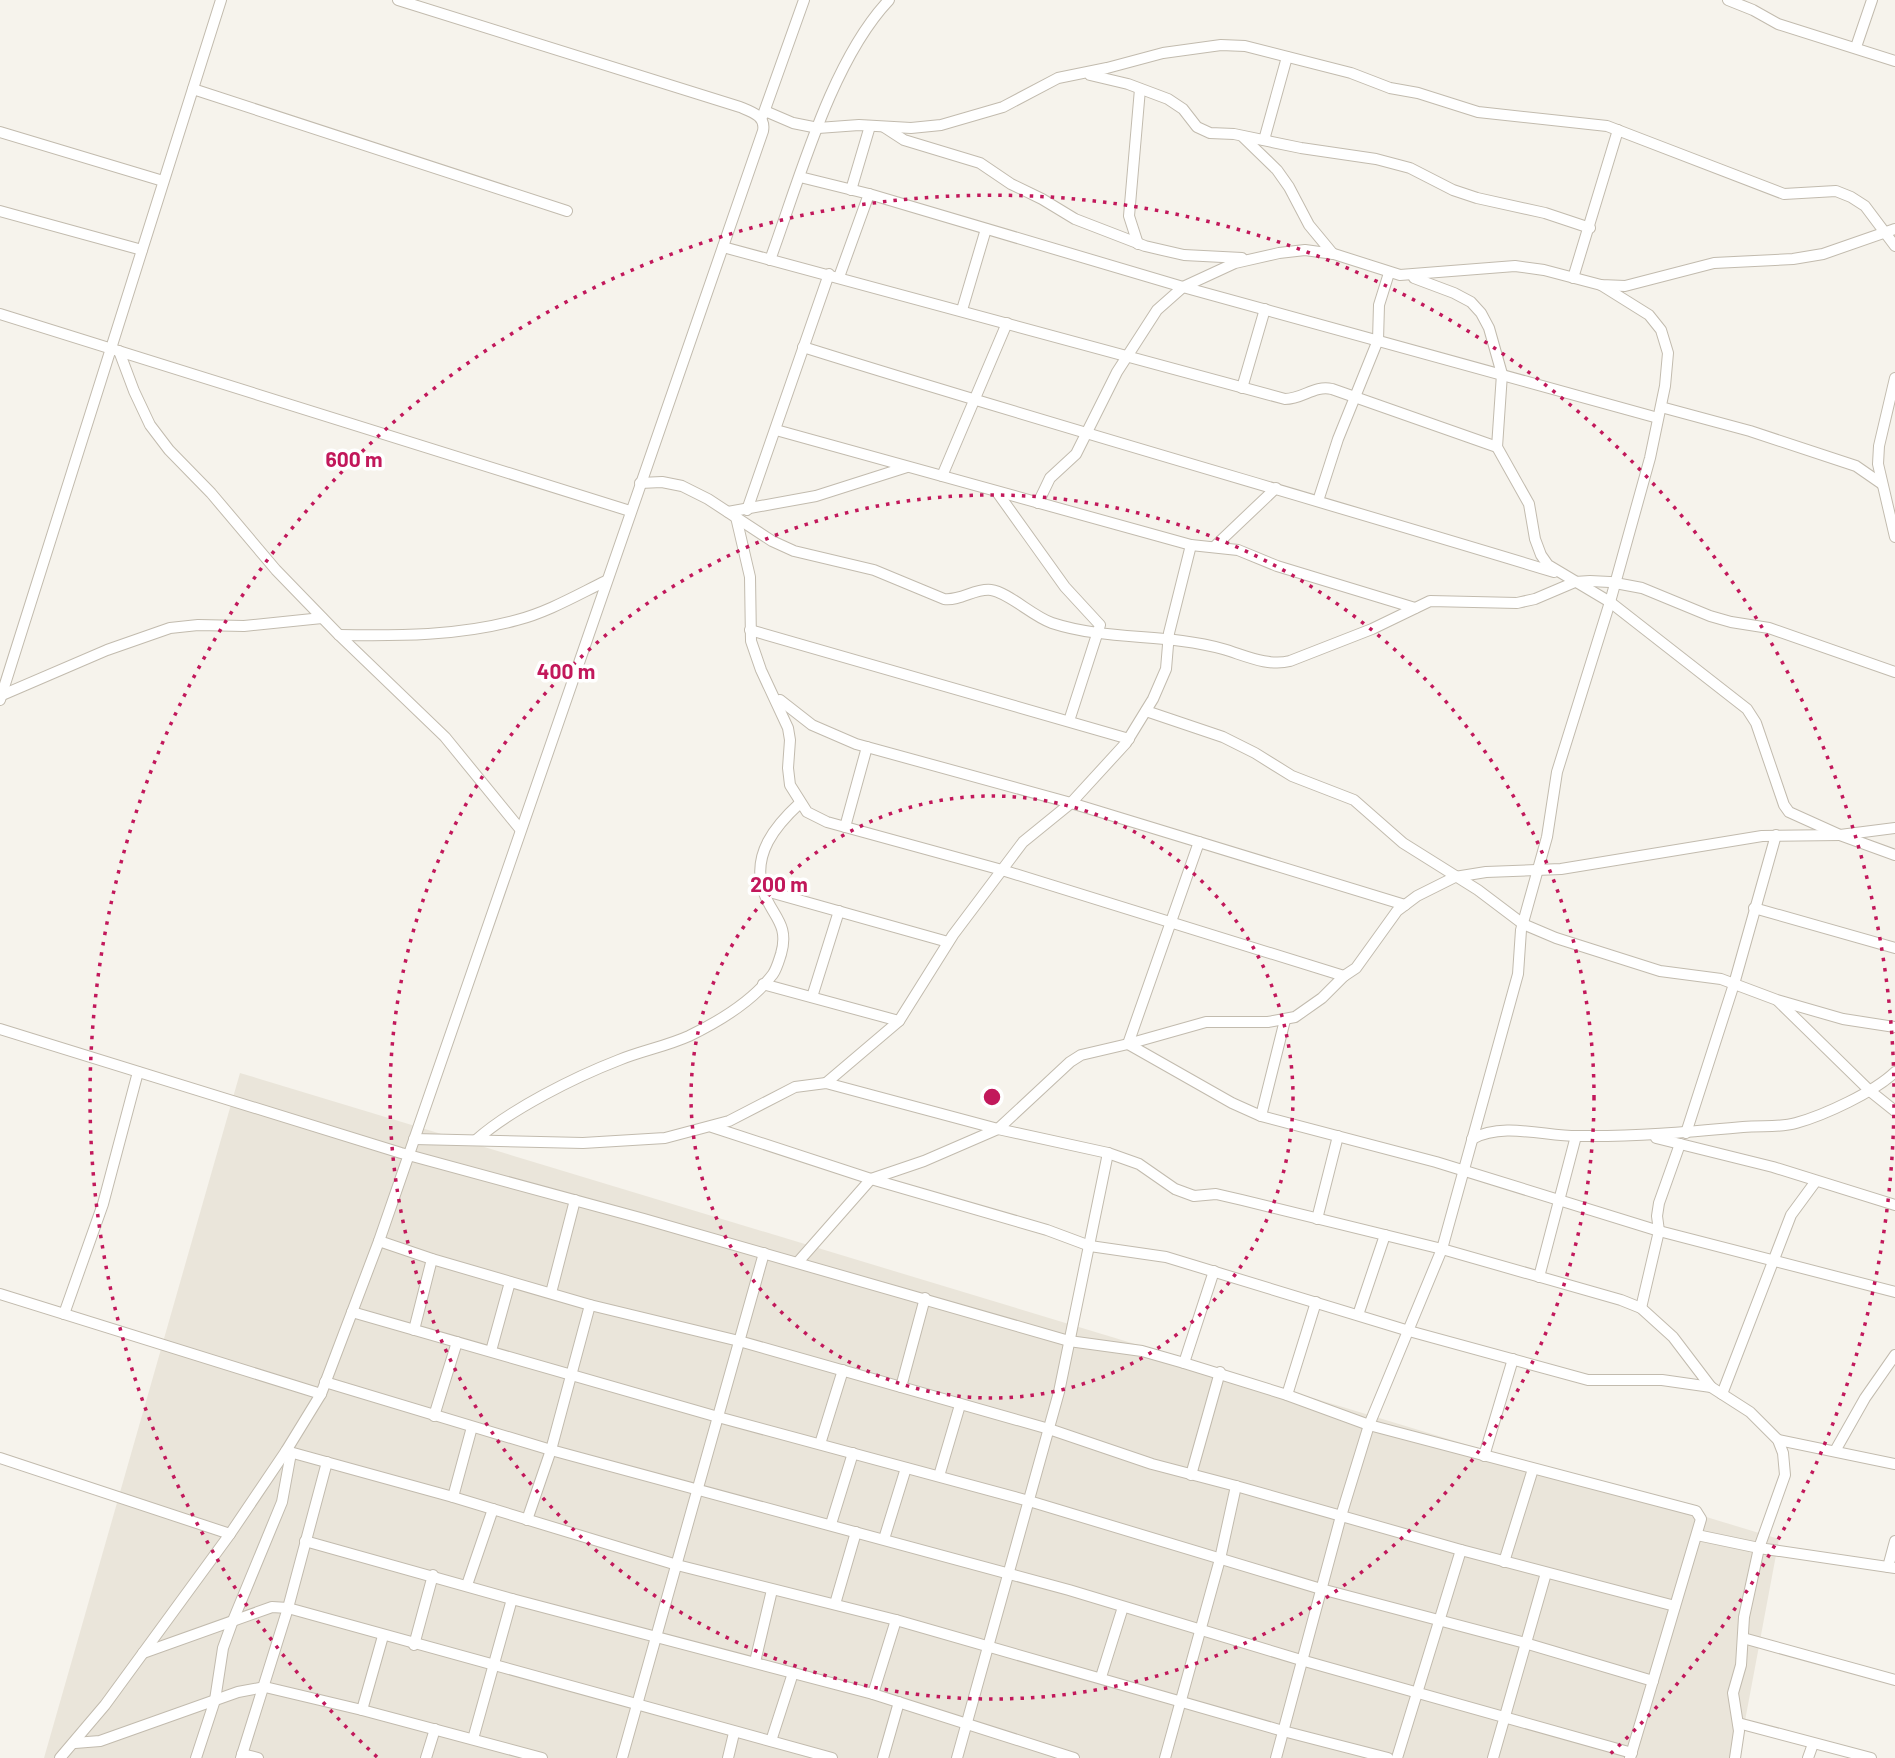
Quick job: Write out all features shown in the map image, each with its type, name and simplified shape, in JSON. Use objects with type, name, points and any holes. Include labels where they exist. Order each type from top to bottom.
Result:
[{"type":"street","points":[[0,697],[115,350],[142,250],[221,0]]},
{"type":"street","points":[[398,0],[763,115],[818,128],[911,128],[963,120],[1012,104],[1058,78],[1163,53],[1222,45],[1245,46],[1351,72],[1390,88],[1425,95],[1478,112],[1578,121],[1618,130],[1784,194],[1836,191],[1865,206],[1895,247]]},
{"type":"street","points":[[60,1758],[75,1743],[230,1534],[288,1452],[321,1394],[379,1241],[763,131],[763,115],[804,0]]},
{"type":"street","points":[[770,260],[838,79],[867,26],[888,0]]},
{"type":"street","points":[[1728,0],[1778,24],[1895,61]]},
{"type":"street","points":[[1856,47],[1872,0]]},
{"type":"street","points":[[1264,140],[1287,57]]},
{"type":"street","points":[[1080,74],[1140,89],[1174,102],[1203,131],[1365,156],[1402,165],[1453,190],[1545,213],[1590,228]]},
{"type":"street","points":[[193,89],[567,211]]},
{"type":"street","points":[[1138,244],[1129,216],[1140,89]]},
{"type":"street","points":[[851,190],[870,126]]},
{"type":"street","points":[[884,127],[904,140],[980,163],[1010,184],[1042,199],[1068,216],[1138,244],[1184,255],[1254,258]]},
{"type":"street","points":[[1573,278],[1618,130]]},
{"type":"street","points":[[0,132],[163,181]]},
{"type":"street","points":[[1240,135],[1277,170],[1309,225],[1334,254]]},
{"type":"street","points":[[800,177],[869,194],[1183,287],[1502,374],[1660,413],[1750,431],[1856,466],[1882,484]]},
{"type":"street","points":[[747,509],[803,347],[869,194]]},
{"type":"street","points":[[0,211],[142,250]]},
{"type":"street","points":[[962,310],[986,229]]},
{"type":"street","points":[[1038,503],[1051,478],[1076,454],[1126,357],[1157,310],[1183,287],[1220,269],[1254,258],[1296,251],[1334,254],[1389,273],[1405,275],[1515,266],[1544,270],[1601,285],[1625,286],[1714,263],[1793,259],[1823,254],[1895,229]]},
{"type":"street","points":[[723,247],[1242,388],[1291,399],[1319,387],[1326,387],[1497,447]]},
{"type":"street","points":[[1318,500],[1338,439],[1378,340],[1379,305],[1389,273]]},
{"type":"street","points":[[1405,275],[1471,302],[1489,328],[1502,374],[1497,447],[1529,504],[1541,555],[1548,565],[1610,602],[1746,709],[1756,723],[1784,805],[1789,812],[1840,835],[1895,855]]},
{"type":"street","points":[[1276,1758],[1341,1516],[1369,1425],[1442,1249],[1491,1078],[1518,974],[1523,924],[1547,837],[1557,772],[1610,602],[1660,413],[1668,353],[1661,330],[1649,315],[1601,285]]},
{"type":"street","points":[[1242,388],[1265,309]]},
{"type":"street","points":[[0,314],[630,511]]},
{"type":"street","points":[[942,476],[1007,323]]},
{"type":"street","points":[[803,347],[974,401],[1318,500],[1560,574]]},
{"type":"street","points":[[115,350],[141,407],[160,439],[211,493],[276,570],[445,737],[520,829]]},
{"type":"street","points":[[1895,378],[1879,446],[1878,464],[1895,537]]},
{"type":"street","points":[[776,430],[1191,545],[1238,550],[1277,566],[1416,608]]},
{"type":"street","points":[[732,514],[838,490],[908,467]]},
{"type":"street","points":[[640,483],[662,482],[682,486],[732,514],[772,541],[794,551],[874,570],[944,599],[953,600],[992,590],[1043,619],[1068,627],[1207,645],[1260,660],[1284,663],[1438,600],[1504,604],[1527,601],[1575,582],[1615,582],[1655,592],[1710,616],[1795,636],[1895,672]]},
{"type":"street","points":[[1215,546],[1236,529],[1276,488]]},
{"type":"street","points":[[996,492],[1065,587],[1100,624],[1100,632],[1069,720]]},
{"type":"street","points":[[732,514],[750,577],[750,631],[755,655],[788,728],[790,785],[800,803],[815,817],[1002,870],[1344,975]]},
{"type":"street","points":[[826,1083],[899,1021],[948,942],[1023,842],[1071,803],[1129,739],[1166,669],[1168,640],[1191,545]]},
{"type":"street","points":[[339,635],[402,636],[519,620],[606,581]]},
{"type":"street","points":[[0,697],[107,650],[170,628],[190,625],[259,625],[322,618]]},
{"type":"street","points":[[750,631],[1129,739]]},
{"type":"street","points":[[772,693],[797,716],[841,739],[1071,803],[1405,905]]},
{"type":"street","points":[[1146,711],[1215,734],[1255,753],[1292,776],[1346,796],[1363,806],[1403,843],[1523,924],[1556,938],[1660,971],[1706,977],[1843,1019],[1895,1027]]},
{"type":"street","points":[[845,827],[867,747]]},
{"type":"street","points":[[476,1140],[494,1124],[572,1081],[617,1060],[687,1037],[744,1004],[775,972],[784,944],[784,930],[763,890],[761,868],[764,847],[800,803]]},
{"type":"street","points":[[798,1262],[871,1179],[924,1161],[998,1129],[1081,1055],[1206,1022],[1285,1020],[1308,1009],[1344,975],[1356,968],[1397,911],[1417,896],[1455,877],[1614,861],[1776,835],[1840,835],[1895,828]]},
{"type":"street","points":[[1686,1133],[1734,984],[1776,835]]},
{"type":"street","points":[[1128,1044],[1199,842]]},
{"type":"street","points":[[763,890],[948,942]]},
{"type":"street","points":[[1754,908],[1895,948]]},
{"type":"street","points":[[812,997],[839,911]]},
{"type":"street","points":[[763,984],[899,1021]]},
{"type":"street","points":[[1777,1000],[1870,1091],[1895,1111]]},
{"type":"street","points":[[1261,1116],[1285,1020]]},
{"type":"street","points":[[0,1029],[408,1155],[798,1262],[1069,1341],[1142,1351],[1220,1372],[1369,1425],[1696,1511],[1701,1519],[1631,1755],[1505,1716],[1301,1660],[1202,1628],[831,1524],[551,1450],[325,1382]]},
{"type":"street","points":[[1128,1044],[1232,1103],[1261,1116],[1463,1171],[1659,1231],[1895,1292]]},
{"type":"street","points":[[64,1314],[103,1204],[138,1072]]},
{"type":"street","points":[[1472,1139],[1491,1131],[1576,1136],[1645,1135],[1795,1124],[1870,1091],[1895,1072]]},
{"type":"street","points":[[414,1139],[583,1143],[665,1138],[729,1121],[795,1087],[826,1083],[998,1129],[1108,1153],[1139,1164],[1175,1189],[1194,1196],[1216,1194],[1442,1249],[1641,1308],[1673,1338],[1711,1387],[1751,1412],[1778,1440],[1785,1464],[1785,1475],[1759,1548],[1744,1617],[1741,1665],[1733,1693],[1738,1723],[1735,1758]]},
{"type":"street","points":[[711,1127],[871,1179],[1047,1230],[1090,1246],[1166,1256],[1409,1331],[1588,1380],[1662,1380],[1711,1387]]},
{"type":"street","points":[[1645,1135],[1773,1167],[1895,1205]]},
{"type":"street","points":[[1317,1219],[1338,1136]]},
{"type":"street","points":[[1539,1276],[1576,1136]]},
{"type":"street","points":[[1641,1308],[1659,1231],[1659,1203],[1680,1144]]},
{"type":"street","points":[[957,1758],[1059,1392],[1108,1153]]},
{"type":"street","points":[[1723,1394],[1791,1215],[1816,1181]]},
{"type":"street","points":[[551,1293],[575,1200]]},
{"type":"street","points":[[1358,1315],[1385,1235]]},
{"type":"street","points":[[379,1241],[590,1305],[843,1370],[1049,1429],[1152,1465],[1675,1606]]},
{"type":"street","points":[[622,1758],[764,1253]]},
{"type":"street","points":[[414,1330],[432,1259]]},
{"type":"street","points":[[1185,1363],[1214,1271]]},
{"type":"street","points":[[491,1351],[510,1282]]},
{"type":"street","points":[[0,1294],[321,1394]]},
{"type":"street","points":[[901,1387],[925,1298]]},
{"type":"street","points":[[1287,1395],[1316,1301]]},
{"type":"street","points":[[527,1520],[551,1450],[590,1305]]},
{"type":"street","points":[[352,1312],[718,1418],[1029,1501],[1321,1589],[1525,1643],[1653,1681]]},
{"type":"street","points":[[434,1416],[457,1342]]},
{"type":"street","points":[[1835,1451],[1865,1398],[1895,1355]]},
{"type":"street","points":[[1484,1456],[1513,1359]]},
{"type":"street","points":[[820,1444],[843,1370]]},
{"type":"street","points":[[1191,1475],[1220,1372]]},
{"type":"street","points":[[939,1476],[960,1405]]},
{"type":"street","points":[[453,1497],[472,1427]]},
{"type":"street","points":[[1778,1440],[1895,1464]]},
{"type":"street","points":[[288,1452],[453,1497],[677,1565],[896,1620],[1283,1731],[1388,1758]]},
{"type":"street","points":[[196,1758],[215,1700],[223,1648],[282,1502],[288,1452]]},
{"type":"street","points":[[831,1524],[853,1453]]},
{"type":"street","points":[[0,1458],[230,1534]]},
{"type":"street","points":[[258,1758],[242,1756],[288,1608],[327,1462]]},
{"type":"street","points":[[884,1539],[906,1468]]},
{"type":"street","points":[[1504,1562],[1533,1469]]},
{"type":"street","points":[[1165,1758],[1202,1628],[1236,1486]]},
{"type":"street","points":[[467,1585],[493,1509]]},
{"type":"street","points":[[835,1604],[856,1532]]},
{"type":"street","points":[[1697,1535],[1759,1548],[1892,1567],[1895,1541]]},
{"type":"street","points":[[305,1541],[512,1599],[873,1694],[1074,1758]]},
{"type":"street","points":[[1397,1758],[1461,1550]]},
{"type":"street","points":[[1493,1758],[1546,1573]]},
{"type":"street","points":[[414,1645],[433,1575]]},
{"type":"street","points":[[755,1662],[772,1590]]},
{"type":"street","points":[[473,1739],[512,1599]]},
{"type":"street","points":[[143,1653],[272,1607],[288,1608],[414,1645],[832,1758]]},
{"type":"street","points":[[1101,1677],[1123,1607]]},
{"type":"street","points":[[873,1694],[896,1620]]},
{"type":"street","points":[[362,1710],[383,1636]]},
{"type":"street","points":[[1743,1638],[1895,1680]]},
{"type":"street","points":[[771,1741],[793,1673]]},
{"type":"street","points":[[75,1743],[100,1741],[239,1692],[265,1687],[541,1758]]},
{"type":"street","points":[[883,1758],[899,1702]]},
{"type":"street","points":[[1738,1723],[1871,1758]]},
{"type":"street","points":[[426,1758],[435,1729]]},
{"type":"street","points":[[728,1758],[734,1733]]},
{"type":"street","points":[[1808,1758],[1813,1744]]},
{"type":"shaded area","points":[[240,1073],[1779,1539],[1738,1758],[44,1758]]}]
